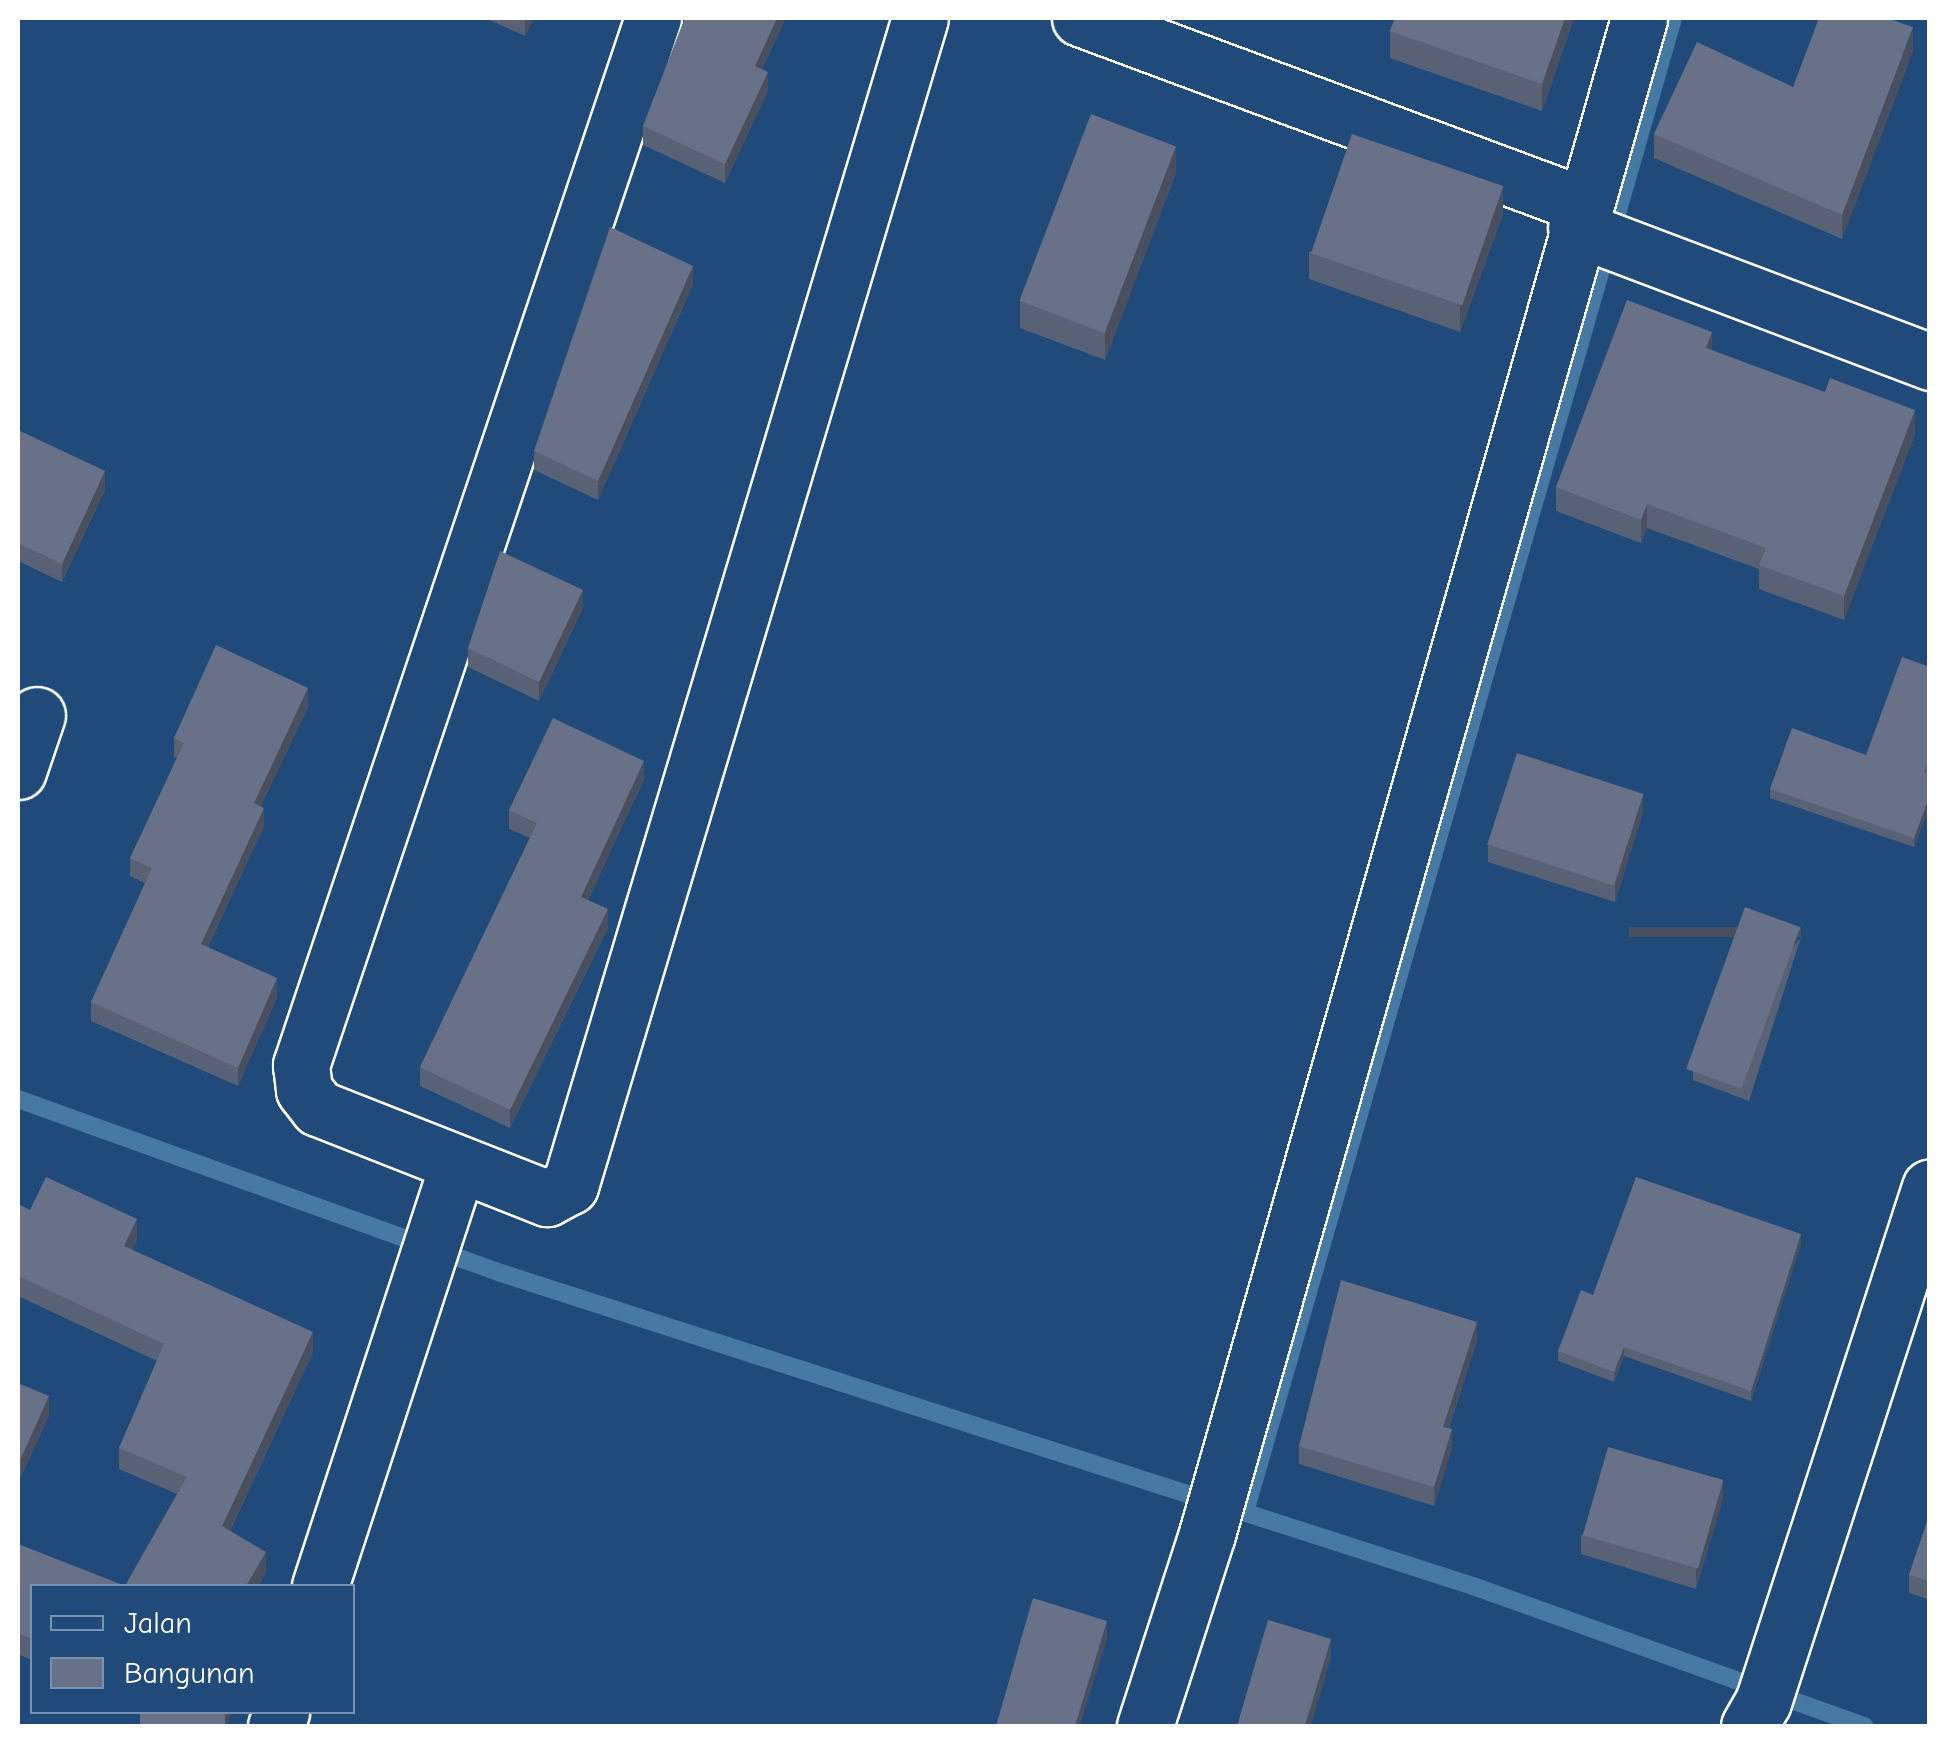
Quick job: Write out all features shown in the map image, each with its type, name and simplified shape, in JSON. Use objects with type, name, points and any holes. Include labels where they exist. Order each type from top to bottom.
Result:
[{"type":"street","points":[[653,18],[301,1065],[304,1090],[318,1108],[450,1191],[547,1198],[570,1186],[920,18]]},
{"type":"street","points":[[1080,18],[1930,362]]},
{"type":"street","points":[[1145,1726],[1206,1534],[1222,1464],[1594,228],[1639,18]]},
{"type":"street","points":[[18,771],[37,715]]},
{"type":"street","points":[[1761,1702],[1930,1187]]},
{"type":"street","points":[[321,1584],[450,1191]]},
{"type":"building","points":[[685,18],[777,18],[755,66],[768,72],[725,164],[643,126]]},
{"type":"building","points":[[1395,18],[1565,18],[1542,84],[1390,31]]},
{"type":"building","points":[[1819,18],[1886,18],[1913,27],[1842,215],[1654,134],[1697,42],[1793,87]]},
{"type":"building","points":[[1091,114],[1176,147],[1104,333],[1019,301]]},
{"type":"building","points":[[1352,134],[1503,186],[1462,305],[1311,253]]},
{"type":"building","points":[[610,227],[693,266],[598,481],[534,451]]},
{"type":"building","points":[[1627,300],[1712,332],[1706,348],[1825,392],[1830,378],[1915,410],[1844,596],[1759,565],[1766,548],[1647,504],[1641,520],[1556,487]]},
{"type":"building","points":[[18,430],[105,471],[62,564],[18,543]]},
{"type":"building","points":[[500,551],[583,590],[539,682],[468,648]]},
{"type":"building","points":[[216,645],[308,688],[254,803],[264,808],[201,944],[277,978],[238,1068],[91,1002],[152,868],[130,858],[184,743],[174,738]]},
{"type":"building","points":[[1902,657],[1930,667],[1930,756],[1924,772],[1930,774],[1930,795],[1914,838],[1770,789],[1792,728],[1866,755]]},
{"type":"building","points":[[553,718],[644,761],[581,897],[608,909],[510,1110],[420,1067],[537,823],[509,810]]},
{"type":"building","points":[[1517,753],[1643,794],[1614,885],[1487,844]]},
{"type":"building","points":[[1745,907],[1800,927],[1742,1089],[1686,1069]]},
{"type":"building","points":[[46,1177],[137,1219],[124,1246],[313,1332],[222,1526],[266,1552],[247,1584],[126,1584],[187,1477],[119,1448],[164,1344],[18,1276],[18,1204],[30,1210]]},
{"type":"building","points":[[1636,1177],[1801,1234],[1751,1391],[1624,1347],[1614,1372],[1558,1351],[1581,1290],[1593,1295]]},
{"type":"building","points":[[1341,1280],[1477,1322],[1443,1427],[1452,1429],[1434,1487],[1299,1446]]},
{"type":"building","points":[[18,1383],[49,1396],[21,1458],[18,1457]]},
{"type":"building","points":[[1608,1447],[1723,1480],[1698,1569],[1583,1535]]},
{"type":"building","points":[[1930,1513],[1930,1581],[1909,1575]]},
{"type":"building","points":[[18,1544],[120,1584],[30,1584],[30,1638],[18,1633]]},
{"type":"building","points":[[1033,1598],[1107,1621],[1075,1726],[996,1726]]},
{"type":"building","points":[[1268,1620],[1331,1639],[1305,1726],[1237,1726]]},
{"type":"building","points":[[140,1714],[225,1714],[225,1726],[140,1726]]},
{"type":"waterway","points":[[1245,1512],[1673,18]]},
{"type":"waterway","points":[[18,1099],[501,1273],[1473,1586],[1865,1726]]}]
